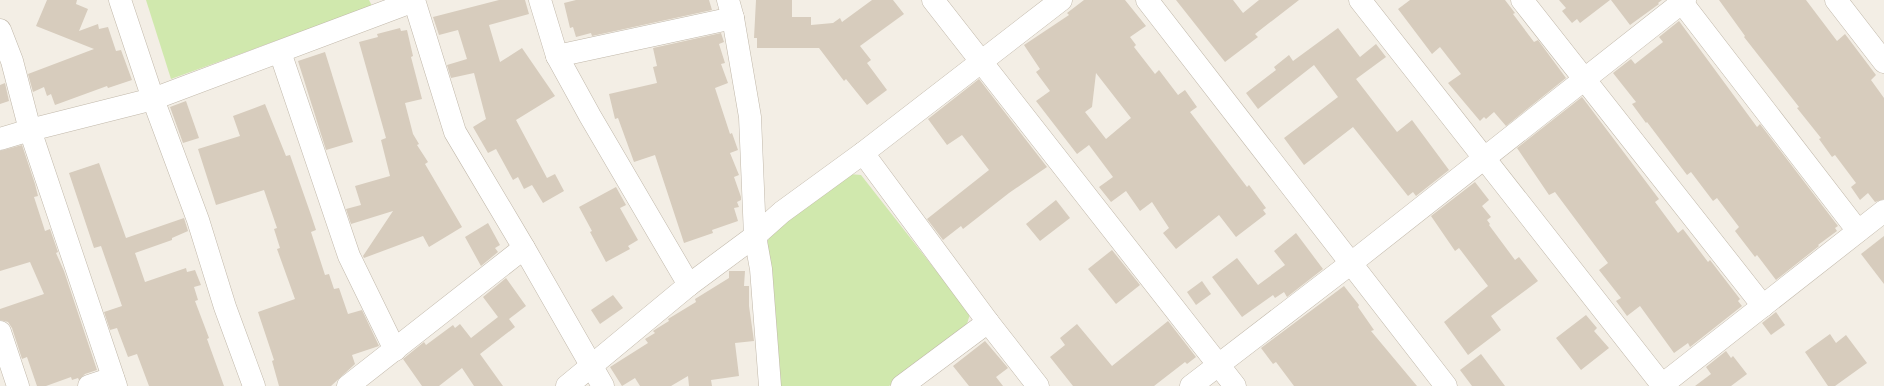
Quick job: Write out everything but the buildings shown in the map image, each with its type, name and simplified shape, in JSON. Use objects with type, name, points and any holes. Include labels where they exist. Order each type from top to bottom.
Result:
[{"type":"street","points":[[120,0],[153,99],[198,220],[225,307],[254,386]]},
{"type":"street","points":[[540,0],[557,56],[689,285]]},
{"type":"street","points":[[933,0],[1235,386]]},
{"type":"street","points":[[567,386],[689,285],[755,236],[782,212],[863,153],[1062,0]]},
{"type":"street","points":[[1147,0],[1446,386]]},
{"type":"street","points":[[1360,0],[1485,157],[1662,386],[1884,211]]},
{"type":"street","points":[[1522,0],[1763,306]]},
{"type":"street","points":[[1836,0],[1884,62]]},
{"type":"street","points":[[0,139],[153,99],[414,1],[455,132],[524,248],[603,386]]},
{"type":"street","points":[[1191,386],[1350,264],[1683,1],[1858,231]]},
{"type":"street","points":[[557,56],[731,9],[750,117],[755,236],[761,269],[770,386]]},
{"type":"street","points":[[0,30],[12,61],[30,130],[115,382],[89,386]]},
{"type":"street","points":[[280,52],[349,256],[394,350]]},
{"type":"street","points":[[863,153],[988,322],[1038,386]]},
{"type":"street","points":[[348,386],[524,248]]},
{"type":"street","points":[[902,386],[988,322]]},
{"type":"street","points":[[0,332],[18,386]]},
{"type":"green space","points":[[146,0],[369,0],[372,6],[171,79]]},
{"type":"green space","points":[[849,174],[861,175],[970,314],[967,324],[889,386],[775,386],[764,249],[770,236],[778,228]]}]
